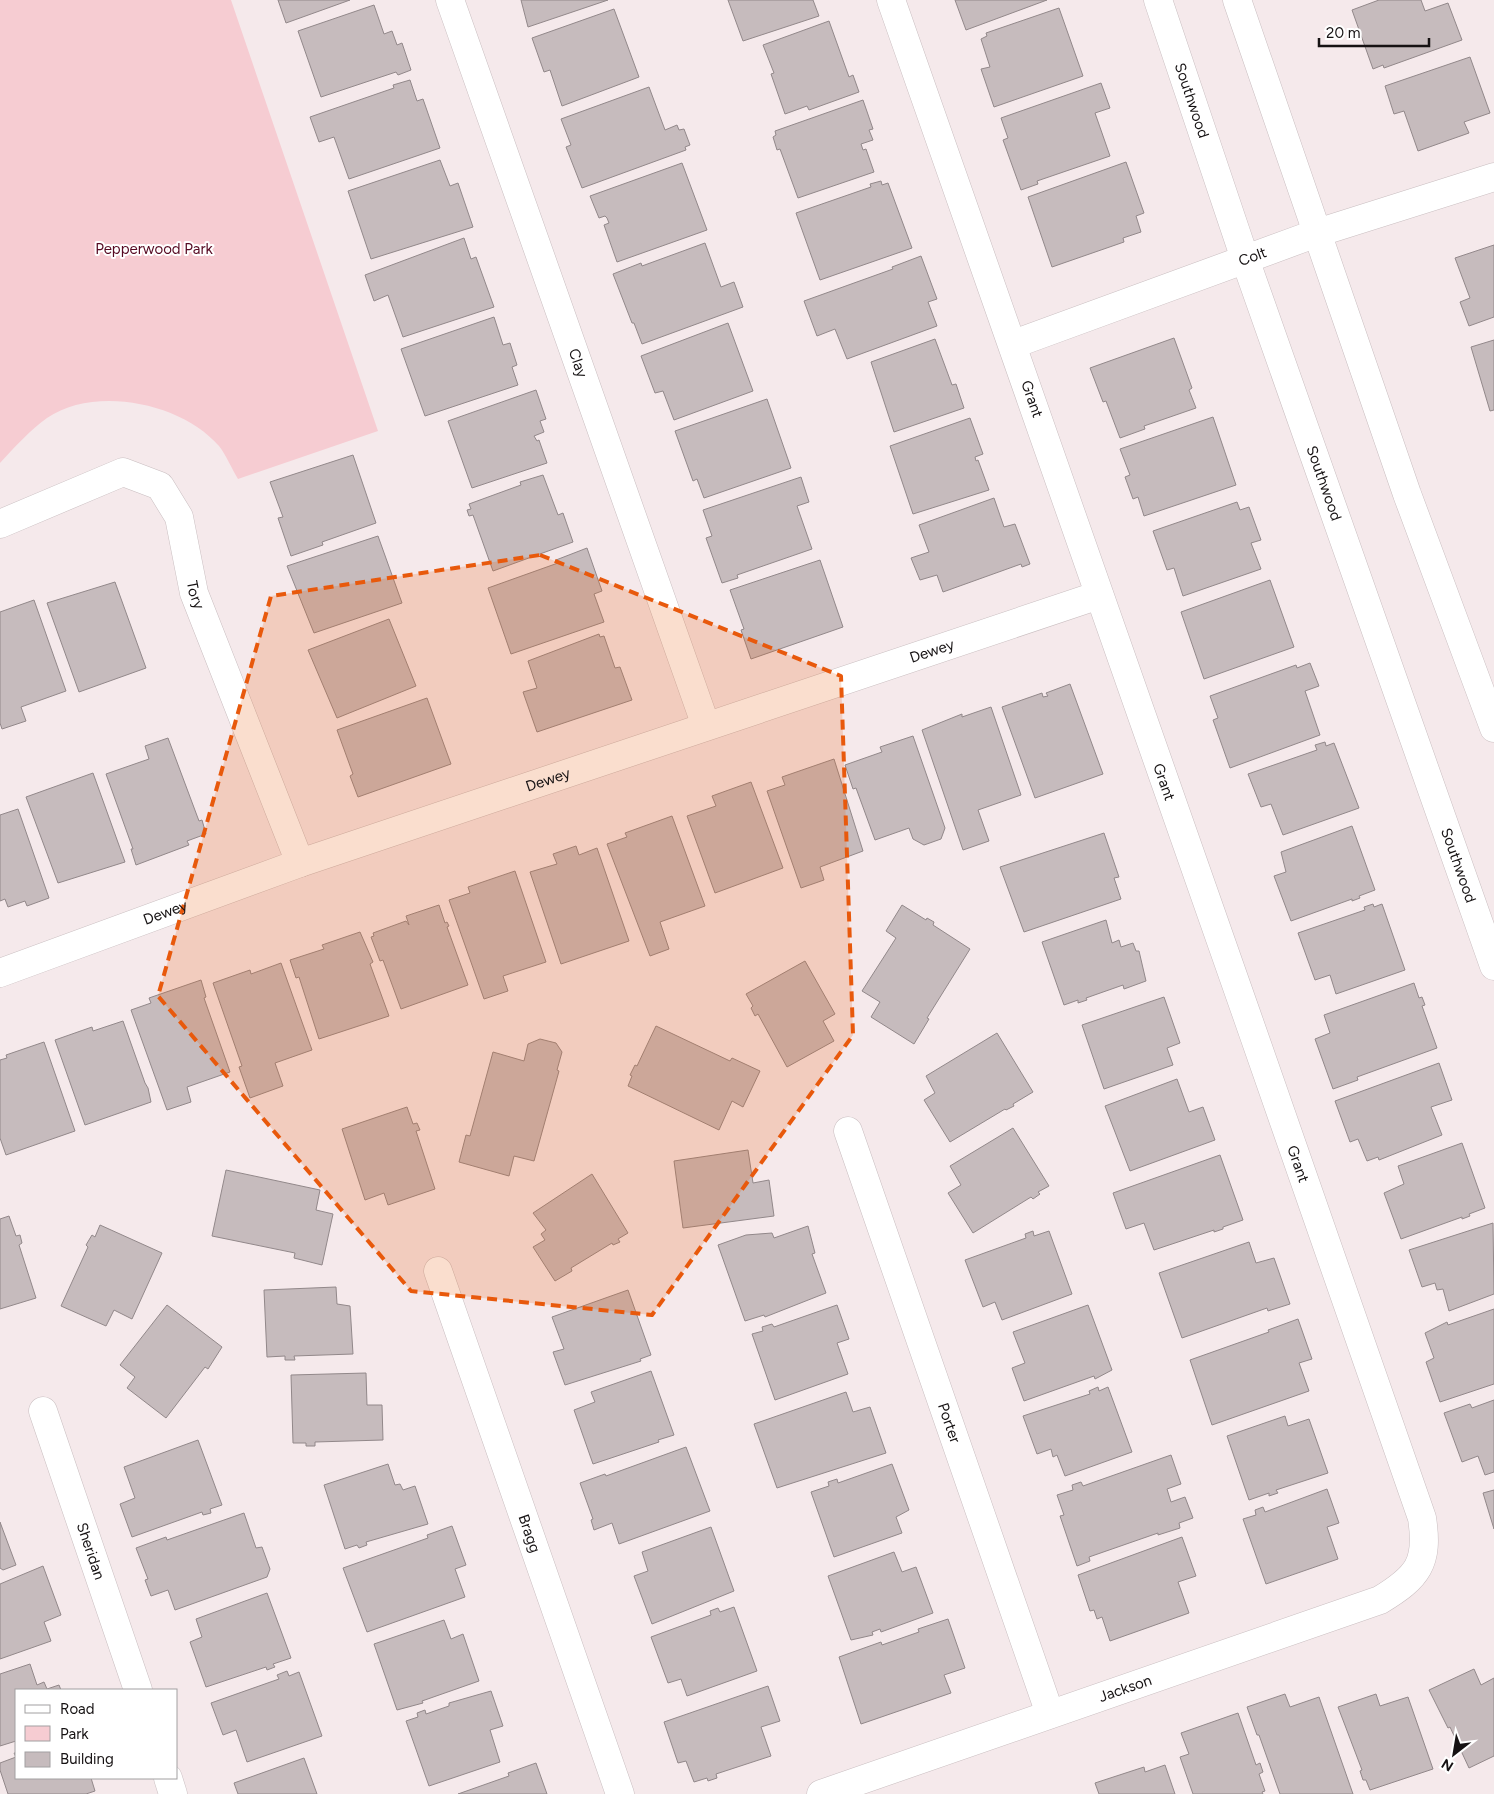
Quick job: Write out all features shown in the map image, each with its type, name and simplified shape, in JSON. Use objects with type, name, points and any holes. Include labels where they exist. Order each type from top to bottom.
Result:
[{"type":"street","name":"Clay","points":[[450,0],[706,726]]},
{"type":"street","name":"Grant","points":[[891,0],[1014,344],[1099,595],[1422,1518],[1426,1543],[1420,1566]]},
{"type":"street","name":"Southwood","points":[[1158,0],[1245,259],[1494,966]]},
{"type":"street","points":[[1237,0],[1407,494],[1494,728]]},
{"type":"street","name":"Colt","points":[[1014,344],[1317,233],[1494,177]]},
{"type":"street","name":"Tory","points":[[0,524],[124,472],[160,486],[179,516],[194,593],[300,863]]},
{"type":"street","name":"Dewey","points":[[0,973],[300,863],[1099,595]]},
{"type":"street","name":"Porter","points":[[848,1131],[1050,1714]]},
{"type":"street","name":"Bragg","points":[[438,1271],[620,1794]]},
{"type":"street","name":"Sheridan","points":[[44,1411],[138,1689]]},
{"type":"street","name":"Jackson","points":[[821,1794],[1380,1600],[1403,1586],[1420,1566]]},
{"type":"street","points":[[168,1779],[173,1794]]},
{"type":"highlighted area","points":[[540,555],[841,676],[853,1035],[652,1315],[411,1291],[158,996],[271,596]]},
{"type":"green space","name":"Pepperwood Park","points":[[0,0],[231,0],[378,431],[238,479],[219,446],[203,431],[183,419],[161,410],[137,404],[113,401],[89,402],[67,408],[47,418],[28,434],[0,463]]},
{"type":"building","points":[[278,0],[350,0],[286,23]]},
{"type":"building","points":[[521,0],[608,0],[528,27]]},
{"type":"building","points":[[728,0],[813,0],[819,16],[743,41]]},
{"type":"building","points":[[955,0],[1047,0],[966,30]]},
{"type":"building","points":[[1379,0],[1421,0],[1425,11],[1448,3],[1462,40],[1384,68],[1383,65],[1373,69],[1352,10]]},
{"type":"building","points":[[374,5],[384,34],[392,31],[397,45],[402,43],[411,70],[398,75],[396,72],[321,97],[298,31]]},
{"type":"building","points":[[1059,8],[1083,76],[994,107],[981,69],[990,67],[981,39],[987,36],[986,33]]},
{"type":"building","points":[[614,9],[639,77],[562,106],[550,70],[544,72],[532,38]]},
{"type":"building","points":[[829,21],[849,77],[853,75],[859,92],[809,110],[807,106],[785,114],[771,74],[774,73],[763,45]]},
{"type":"building","points":[[1470,57],[1490,113],[1464,122],[1469,133],[1418,151],[1404,111],[1394,114],[1385,86]]},
{"type":"building","points":[[410,80],[417,101],[423,99],[440,148],[349,179],[334,137],[319,142],[310,117],[394,88],[393,85]]},
{"type":"building","points":[[1101,83],[1110,108],[1095,113],[1110,156],[1037,181],[1038,184],[1021,190],[1003,140],[1008,138],[1001,118]]},
{"type":"building","points":[[649,87],[665,130],[677,125],[679,130],[684,129],[690,145],[685,147],[686,150],[582,188],[566,147],[571,145],[561,119]]},
{"type":"building","points":[[863,100],[873,129],[869,130],[873,140],[861,144],[863,150],[866,149],[874,172],[798,198],[780,149],[777,150],[773,137],[776,135],[775,131]]},
{"type":"building","points":[[440,160],[450,186],[458,183],[473,227],[371,259],[348,191]]},
{"type":"building","points":[[1126,162],[1144,213],[1136,216],[1141,232],[1123,238],[1124,242],[1052,267],[1028,197]]},
{"type":"building","points":[[682,163],[707,230],[617,262],[604,225],[609,223],[607,218],[605,216],[599,218],[590,196]]},
{"type":"building","points":[[881,181],[882,185],[888,183],[912,248],[820,280],[796,213],[871,187],[870,184]]},
{"type":"building","points":[[464,238],[471,259],[476,257],[494,307],[403,337],[388,295],[374,301],[365,275]]},
{"type":"building","points":[[705,243],[721,287],[734,282],[743,307],[642,344],[613,274],[641,263],[642,266]]},
{"type":"building","points":[[1494,245],[1494,317],[1469,326],[1460,302],[1470,298],[1455,258]]},
{"type":"building","points":[[921,256],[937,299],[928,302],[937,326],[847,359],[835,329],[817,336],[804,301],[893,269],[892,267]]},
{"type":"building","points":[[494,317],[503,345],[510,343],[517,365],[512,367],[518,385],[425,416],[401,349]]},
{"type":"building","points":[[728,323],[753,391],[674,420],[663,391],[655,393],[641,356]]},
{"type":"building","points":[[1174,338],[1192,388],[1189,390],[1196,408],[1144,426],[1145,429],[1120,438],[1106,401],[1103,402],[1090,368]]},
{"type":"building","points":[[935,339],[952,385],[956,384],[964,408],[894,432],[871,362]]},
{"type":"building","points":[[1494,340],[1494,410],[1490,411],[1471,347]]},
{"type":"building","points":[[536,390],[546,419],[540,421],[544,432],[534,436],[537,441],[539,440],[547,463],[472,488],[448,421]]},
{"type":"building","points":[[767,399],[791,468],[704,498],[697,479],[693,481],[675,431]]},
{"type":"building","points":[[1213,417],[1236,485],[1144,516],[1138,497],[1133,499],[1125,477],[1130,475],[1120,449]]},
{"type":"building","points":[[970,418],[983,454],[975,457],[976,461],[978,460],[989,490],[913,514],[890,446]]},
{"type":"building","points":[[353,455],[376,523],[322,542],[323,545],[291,556],[278,518],[283,517],[270,482]]},
{"type":"building","points":[[543,475],[558,515],[563,513],[573,542],[493,571],[473,515],[469,516],[467,510],[471,509],[469,504],[521,485],[520,482]]},
{"type":"building","points":[[801,477],[809,502],[797,506],[812,549],[737,575],[738,578],[722,583],[706,538],[712,536],[703,510]]},
{"type":"building","points":[[994,498],[1004,527],[1015,524],[1030,564],[1022,567],[1021,564],[943,592],[937,575],[920,580],[911,558],[929,552],[919,525]]},
{"type":"building","points":[[1237,502],[1240,510],[1249,507],[1261,540],[1251,543],[1261,569],[1183,596],[1174,568],[1167,570],[1153,531]]},
{"type":"building","points":[[378,536],[402,603],[314,633],[287,566]]},
{"type":"building","points":[[587,548],[602,591],[594,594],[604,622],[511,654],[488,588],[558,563],[556,560]]},
{"type":"building","points":[[820,560],[843,627],[751,659],[741,630],[744,629],[730,590]]},
{"type":"building","points":[[1270,580],[1294,647],[1204,679],[1181,612]]},
{"type":"building","points":[[115,582],[146,668],[79,692],[47,603]]},
{"type":"building","points":[[34,600],[66,691],[21,707],[26,721],[2,729],[0,723],[0,612]]},
{"type":"building","points":[[389,619],[416,686],[337,718],[308,650]]},
{"type":"building","points":[[599,634],[600,637],[604,636],[615,668],[620,667],[632,700],[537,732],[523,692],[537,688],[528,661]]},
{"type":"building","points":[[1310,663],[1319,686],[1305,691],[1320,735],[1230,768],[1213,720],[1218,718],[1210,696],[1296,665],[1297,668]]},
{"type":"building","points":[[1070,684],[1103,774],[1035,798],[1002,707],[1042,693],[1043,697],[1048,696],[1046,693]]},
{"type":"building","points":[[427,698],[451,764],[358,797],[350,776],[353,774],[337,730]]},
{"type":"building","points":[[991,707],[1021,795],[978,810],[989,841],[963,850],[922,730],[962,714],[962,717]]},
{"type":"building","points":[[913,736],[945,828],[941,839],[924,845],[913,839],[909,828],[875,840],[856,788],[853,789],[845,765],[882,752],[880,747]]},
{"type":"building","points":[[168,738],[199,821],[202,820],[206,834],[187,841],[189,845],[136,865],[131,849],[133,849],[106,774],[149,759],[145,746]]},
{"type":"building","points":[[1325,742],[1326,746],[1334,743],[1359,808],[1283,835],[1271,804],[1261,807],[1248,774],[1317,750],[1315,745]]},
{"type":"building","points":[[834,759],[863,851],[820,867],[824,880],[801,888],[767,791],[785,785],[782,777]]},
{"type":"building","points":[[93,773],[125,862],[58,883],[26,797]]},
{"type":"building","points":[[751,782],[783,868],[715,893],[687,816],[716,806],[712,796]]},
{"type":"building","points":[[18,809],[49,898],[27,906],[25,901],[8,907],[5,899],[0,901],[0,815]]},
{"type":"building","points":[[672,816],[705,906],[660,922],[669,949],[650,956],[607,844],[627,837],[625,833]]},
{"type":"building","points":[[1352,826],[1375,890],[1352,901],[1352,899],[1291,921],[1274,876],[1286,872],[1281,852]]},
{"type":"building","points":[[1104,833],[1119,877],[1114,878],[1121,899],[1024,932],[1000,867]]},
{"type":"building","points":[[576,846],[579,855],[597,848],[629,941],[561,964],[530,872],[557,864],[553,854]]},
{"type":"building","points":[[515,871],[546,962],[503,976],[508,991],[484,999],[449,900],[470,893],[468,887]]},
{"type":"building","points":[[1373,904],[1374,907],[1382,904],[1405,970],[1336,994],[1330,975],[1315,980],[1298,933],[1365,910],[1364,907]]},
{"type":"building","points":[[439,905],[445,923],[447,922],[449,926],[447,927],[468,985],[401,1009],[383,960],[380,961],[371,937],[374,936],[373,933],[406,921],[409,925],[406,916]]},
{"type":"building","points":[[902,905],[926,920],[927,918],[934,922],[933,925],[970,949],[927,1018],[929,1019],[914,1044],[871,1017],[880,1002],[862,991],[896,938],[886,931]]},
{"type":"building","points":[[1106,920],[1112,943],[1119,940],[1121,947],[1133,943],[1136,951],[1139,951],[1146,981],[1124,989],[1123,985],[1086,998],[1087,1000],[1078,1003],[1078,1000],[1064,1005],[1042,942]]},
{"type":"building","points":[[360,932],[373,962],[370,964],[389,1016],[319,1039],[299,977],[296,978],[290,960],[324,949],[322,945]]},
{"type":"building","points":[[805,961],[835,1014],[823,1021],[834,1041],[787,1067],[758,1014],[755,1016],[751,1008],[753,1006],[746,994]]},
{"type":"building","points":[[281,963],[312,1050],[275,1063],[283,1086],[250,1098],[239,1067],[242,1066],[213,983],[250,970],[251,974]]},
{"type":"building","points":[[201,980],[206,997],[204,998],[230,1072],[187,1087],[191,1102],[167,1110],[131,1010],[151,1003],[149,998]]},
{"type":"building","points":[[1414,983],[1419,998],[1422,997],[1425,1005],[1422,1006],[1437,1048],[1357,1077],[1358,1080],[1333,1089],[1315,1039],[1330,1033],[1324,1015]]},
{"type":"building","points":[[1164,997],[1180,1043],[1167,1048],[1173,1065],[1104,1089],[1082,1025]]},
{"type":"building","points":[[123,1021],[148,1088],[151,1102],[85,1125],[55,1040],[92,1027],[93,1031]]},
{"type":"building","points":[[656,1026],[730,1061],[732,1058],[760,1071],[743,1107],[732,1101],[719,1130],[628,1086],[632,1076],[630,1075],[635,1065],[637,1066]]},
{"type":"building","points":[[997,1033],[1033,1092],[1013,1104],[1014,1106],[1005,1109],[950,1142],[924,1100],[935,1093],[926,1076]]},
{"type":"building","points":[[540,1039],[556,1043],[562,1052],[557,1070],[559,1071],[534,1161],[514,1156],[509,1176],[459,1162],[466,1135],[470,1136],[493,1052],[524,1061],[528,1044]]},
{"type":"building","points":[[44,1042],[75,1131],[6,1155],[0,1138],[0,1060],[7,1058],[6,1055]]},
{"type":"building","points":[[1439,1063],[1452,1100],[1431,1107],[1442,1135],[1379,1160],[1378,1157],[1367,1161],[1358,1139],[1350,1142],[1335,1101]]},
{"type":"building","points":[[1177,1079],[1189,1112],[1203,1107],[1215,1140],[1130,1171],[1105,1106]]},
{"type":"building","points":[[407,1107],[413,1124],[417,1123],[420,1130],[416,1131],[435,1189],[388,1205],[384,1193],[365,1200],[342,1129]]},
{"type":"building","points":[[1013,1128],[1049,1186],[1038,1192],[1040,1194],[1033,1199],[1031,1197],[973,1233],[948,1193],[961,1185],[950,1166]]},
{"type":"building","points":[[1462,1143],[1485,1208],[1462,1219],[1462,1217],[1401,1239],[1384,1193],[1404,1184],[1398,1166]]},
{"type":"building","points":[[748,1150],[753,1183],[769,1180],[774,1216],[683,1228],[674,1161]]},
{"type":"building","points":[[1220,1155],[1243,1220],[1223,1227],[1223,1229],[1214,1232],[1214,1230],[1154,1250],[1144,1223],[1126,1229],[1113,1193]]},
{"type":"building","points":[[226,1170],[320,1190],[316,1210],[333,1214],[322,1265],[294,1258],[295,1253],[212,1236]]},
{"type":"building","points":[[592,1174],[628,1233],[618,1239],[620,1242],[613,1245],[612,1243],[571,1268],[572,1271],[555,1281],[533,1247],[545,1240],[541,1234],[546,1230],[533,1213]]},
{"type":"building","points":[[9,1216],[16,1236],[20,1235],[22,1243],[19,1245],[36,1298],[0,1309],[0,1219]]},
{"type":"building","points":[[1493,1223],[1494,1294],[1449,1311],[1443,1289],[1437,1290],[1435,1283],[1422,1287],[1409,1250]]},
{"type":"building","points":[[100,1225],[162,1253],[132,1319],[114,1310],[106,1326],[61,1306],[88,1247],[86,1245],[92,1235],[95,1237]]},
{"type":"building","points":[[808,1226],[815,1253],[812,1254],[826,1293],[765,1317],[764,1315],[745,1321],[718,1245],[746,1235],[772,1233],[774,1238]]},
{"type":"building","points":[[1033,1231],[1034,1236],[1049,1231],[1072,1294],[1002,1320],[995,1302],[983,1307],[965,1260],[1026,1238],[1025,1234]]},
{"type":"building","points":[[1249,1242],[1256,1263],[1274,1258],[1290,1304],[1268,1311],[1267,1308],[1182,1338],[1159,1273]]},
{"type":"building","points":[[336,1287],[337,1304],[350,1306],[353,1354],[294,1356],[295,1360],[285,1360],[285,1356],[267,1357],[264,1290]]},
{"type":"building","points":[[628,1290],[651,1355],[640,1359],[641,1361],[565,1385],[553,1352],[564,1349],[552,1317]]},
{"type":"building","points":[[167,1305],[222,1347],[208,1369],[205,1367],[166,1418],[127,1388],[135,1377],[120,1365]]},
{"type":"building","points":[[837,1305],[849,1339],[837,1343],[848,1374],[775,1400],[752,1334],[763,1331],[762,1327],[772,1324],[774,1327]]},
{"type":"building","points":[[1088,1305],[1112,1370],[1095,1379],[1094,1376],[1024,1401],[1012,1368],[1025,1363],[1013,1332]]},
{"type":"building","points":[[1494,1309],[1494,1384],[1440,1402],[1426,1362],[1434,1358],[1425,1333],[1447,1322],[1448,1325]]},
{"type":"building","points":[[1298,1319],[1312,1359],[1299,1363],[1309,1391],[1212,1425],[1190,1360],[1269,1332],[1268,1330]]},
{"type":"building","points":[[651,1371],[674,1435],[658,1440],[659,1442],[593,1464],[574,1410],[595,1402],[591,1392]]},
{"type":"building","points":[[366,1373],[367,1405],[382,1405],[383,1440],[315,1442],[315,1446],[306,1446],[306,1443],[293,1443],[291,1375]]},
{"type":"building","points":[[1098,1387],[1099,1391],[1108,1387],[1132,1452],[1065,1476],[1057,1455],[1053,1457],[1051,1449],[1037,1454],[1023,1416],[1090,1394],[1089,1391]]},
{"type":"building","points":[[846,1392],[853,1412],[870,1407],[886,1453],[777,1488],[754,1424]]},
{"type":"building","points":[[1494,1400],[1494,1472],[1485,1475],[1478,1456],[1462,1462],[1444,1413],[1470,1404],[1472,1408]]},
{"type":"building","points":[[1285,1416],[1288,1426],[1309,1419],[1328,1473],[1276,1490],[1278,1493],[1269,1496],[1269,1493],[1249,1500],[1227,1436]]},
{"type":"building","points":[[198,1440],[222,1505],[210,1509],[211,1513],[203,1515],[202,1512],[132,1537],[120,1504],[135,1498],[124,1467]]},
{"type":"building","points":[[686,1447],[710,1511],[619,1544],[612,1523],[594,1530],[591,1520],[593,1519],[580,1483],[605,1474],[606,1476]]},
{"type":"building","points":[[1171,1455],[1181,1484],[1167,1489],[1171,1502],[1185,1497],[1193,1518],[1179,1523],[1180,1528],[1158,1535],[1158,1533],[1089,1557],[1090,1561],[1077,1566],[1060,1516],[1064,1515],[1057,1495],[1073,1490],[1072,1485],[1081,1482],[1083,1486]]},
{"type":"building","points":[[388,1464],[395,1485],[400,1484],[403,1490],[415,1486],[428,1524],[366,1542],[367,1545],[359,1548],[357,1545],[345,1549],[324,1485]]},
{"type":"building","points":[[892,1464],[909,1510],[896,1517],[902,1533],[834,1557],[811,1492],[829,1486],[828,1482],[837,1479],[838,1483]]},
{"type":"building","points":[[1327,1489],[1339,1523],[1327,1527],[1338,1559],[1266,1584],[1243,1519],[1256,1515],[1255,1510],[1263,1507],[1265,1512]]},
{"type":"building","points":[[1494,1490],[1494,1529],[1483,1493]]},
{"type":"building","points":[[244,1513],[256,1548],[262,1547],[270,1569],[267,1577],[175,1610],[168,1590],[151,1596],[145,1580],[148,1579],[136,1548],[166,1537],[167,1540]]},
{"type":"building","points":[[0,1522],[16,1565],[3,1570],[0,1568]]},
{"type":"building","points":[[452,1526],[466,1565],[455,1569],[465,1597],[367,1632],[343,1568],[428,1538],[427,1535]]},
{"type":"building","points":[[711,1527],[734,1591],[652,1624],[634,1576],[648,1571],[642,1552]]},
{"type":"building","points":[[1182,1537],[1196,1576],[1178,1582],[1189,1613],[1110,1641],[1102,1617],[1097,1619],[1094,1610],[1090,1611],[1078,1575]]},
{"type":"building","points":[[894,1552],[902,1572],[916,1567],[933,1613],[881,1632],[880,1629],[872,1632],[873,1635],[851,1640],[828,1576]]},
{"type":"building","points":[[43,1566],[61,1615],[44,1622],[51,1641],[0,1659],[0,1584]]},
{"type":"building","points":[[267,1593],[291,1658],[273,1664],[275,1667],[267,1670],[266,1667],[206,1687],[190,1642],[202,1637],[196,1619]]},
{"type":"building","points":[[734,1607],[757,1671],[687,1696],[681,1679],[668,1683],[651,1637],[711,1615],[710,1611],[718,1608],[720,1612]]},
{"type":"building","points":[[948,1619],[965,1668],[944,1675],[951,1693],[861,1724],[839,1657],[881,1642],[882,1645],[919,1632],[918,1629]]},
{"type":"building","points":[[444,1620],[451,1639],[463,1634],[479,1681],[422,1701],[423,1703],[397,1710],[374,1644]]},
{"type":"building","points":[[30,1664],[37,1685],[44,1682],[47,1689],[15,1689],[15,1741],[0,1746],[0,1674]]},
{"type":"building","points":[[1474,1669],[1481,1685],[1494,1678],[1494,1756],[1469,1768],[1450,1727],[1448,1728],[1429,1690]]},
{"type":"building","points":[[287,1671],[289,1676],[299,1672],[322,1736],[247,1762],[236,1730],[223,1735],[211,1703],[279,1679],[277,1675]]},
{"type":"building","points":[[59,1685],[61,1689],[47,1689]]},
{"type":"building","points":[[768,1686],[780,1721],[761,1727],[771,1756],[716,1774],[717,1778],[708,1781],[707,1778],[694,1782],[686,1761],[678,1763],[664,1722]]},
{"type":"building","points":[[491,1691],[503,1726],[490,1730],[500,1762],[429,1786],[406,1721],[418,1717],[417,1713],[425,1710],[426,1714],[449,1706],[449,1703]]},
{"type":"building","points":[[1285,1694],[1290,1707],[1319,1697],[1353,1794],[1280,1794],[1247,1707]]},
{"type":"building","points":[[1376,1694],[1380,1706],[1408,1697],[1433,1769],[1370,1790],[1366,1780],[1363,1780],[1360,1771],[1362,1770],[1338,1707]]},
{"type":"building","points":[[1238,1713],[1256,1765],[1260,1763],[1263,1772],[1259,1774],[1265,1791],[1262,1792],[1263,1794],[1193,1794],[1180,1757],[1189,1754],[1181,1733]]},
{"type":"building","points":[[15,1757],[15,1779],[91,1779],[95,1791],[86,1794],[8,1794],[0,1770],[0,1763]]},
{"type":"building","points":[[304,1758],[317,1794],[238,1794],[234,1783]]},
{"type":"building","points":[[536,1763],[547,1794],[458,1794],[509,1776],[508,1773]]},
{"type":"building","points":[[1165,1765],[1175,1794],[1099,1794],[1095,1783],[1144,1767],[1145,1772]]}]
